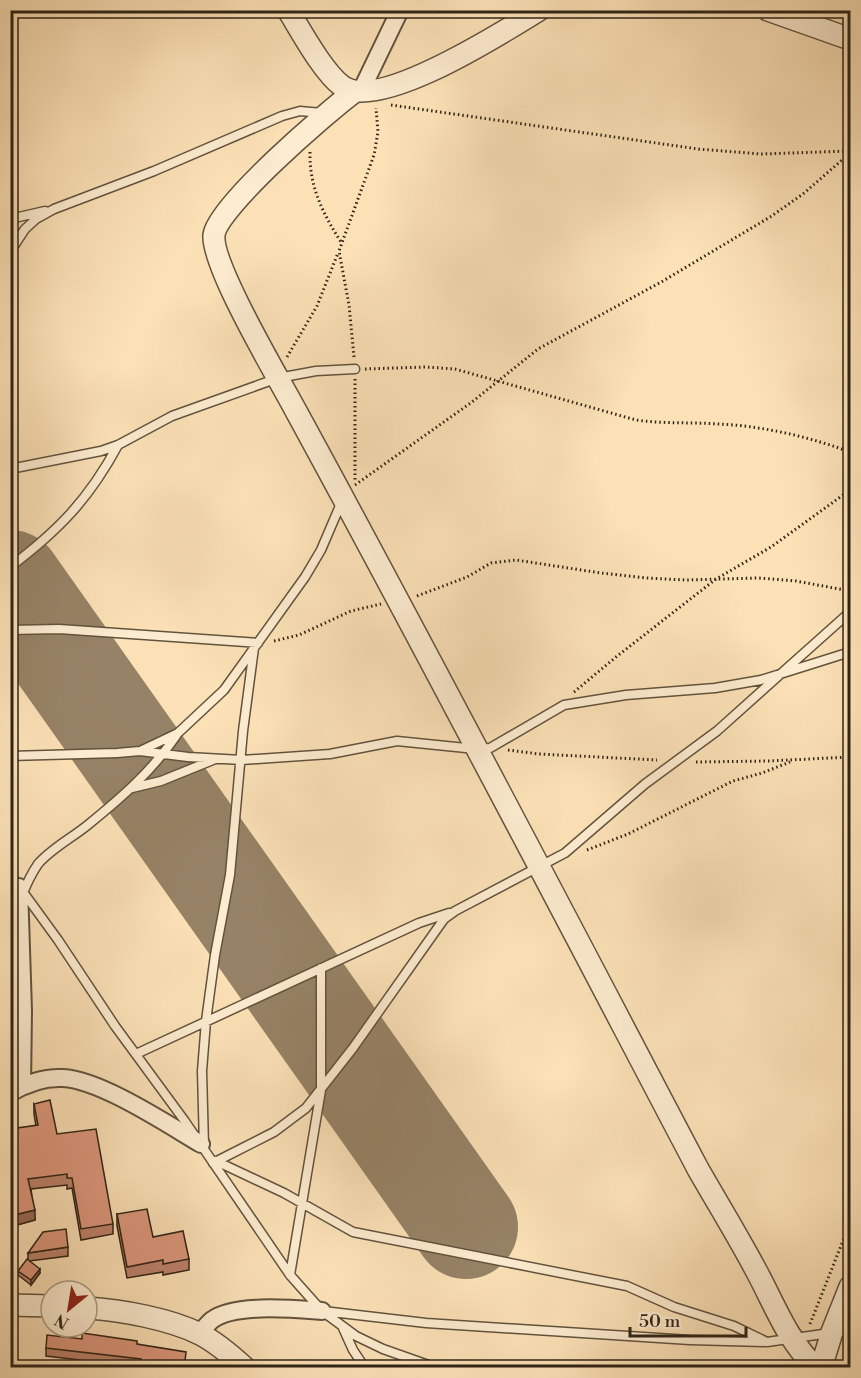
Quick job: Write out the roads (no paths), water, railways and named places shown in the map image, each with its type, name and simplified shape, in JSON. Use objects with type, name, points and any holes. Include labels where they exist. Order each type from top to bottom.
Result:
[{"type":"street","points":[[288,10],[328,72],[341,86],[366,94]]},
{"type":"street","points":[[366,94],[400,10]]},
{"type":"street","points":[[539,10],[458,58],[366,94],[318,121],[226,209],[214,234],[218,259],[238,303],[277,374],[349,491],[398,601],[698,1169],[758,1274],[774,1308],[798,1338],[813,1366],[841,1330],[850,1287]]},
{"type":"street","points":[[768,10],[850,39]]},
{"type":"street","points":[[17,885],[16,1089],[42,1079],[64,1078],[86,1082],[118,1097],[202,1146]]},
{"type":"street","points":[[10,1305],[39,1306]]},
{"type":"street","points":[[199,1334],[212,1320],[226,1313],[281,1308],[322,1311]]},
{"type":"street","points":[[99,1310],[144,1317],[199,1334],[226,1350],[245,1368]]},
{"type":"lane","points":[[10,219],[54,208],[154,171],[282,116],[300,111],[318,121]]},
{"type":"lane","points":[[10,252],[25,229],[54,208]]},
{"type":"lane","points":[[10,469],[101,452],[172,416],[277,374],[355,369]]},
{"type":"lane","points":[[10,567],[70,517],[104,472],[118,445]]},
{"type":"lane","points":[[349,491],[316,559],[224,690],[178,733],[152,768],[131,789],[87,826],[52,851],[17,885],[58,940],[115,1026],[214,1162],[290,1275],[322,1311],[368,1343],[437,1368]]},
{"type":"lane","points":[[214,1162],[290,1122],[306,1108],[402,981],[444,919],[565,853],[645,784],[717,730],[850,612]]},
{"type":"lane","points":[[10,630],[59,629],[256,646]]},
{"type":"lane","points":[[202,1146],[202,1071],[206,1021],[215,955],[230,875],[256,646]]},
{"type":"lane","points":[[10,756],[140,751],[242,760],[330,754],[397,741],[476,749],[490,748],[564,705],[592,699],[715,688],[783,673],[850,652]]},
{"type":"lane","points":[[140,751],[178,733]]},
{"type":"lane","points":[[131,789],[160,781],[214,759]]},
{"type":"lane","points":[[136,1054],[419,923],[455,911]]},
{"type":"lane","points":[[290,1275],[321,1090],[321,968]]},
{"type":"lane","points":[[214,1162],[302,1203],[353,1232],[627,1286],[674,1307],[734,1326],[767,1342]]},
{"type":"lane","points":[[322,1311],[389,1320],[501,1329],[690,1340],[767,1342],[841,1330]]},
{"type":"lane","points":[[341,1325],[352,1350],[365,1368]]}]
